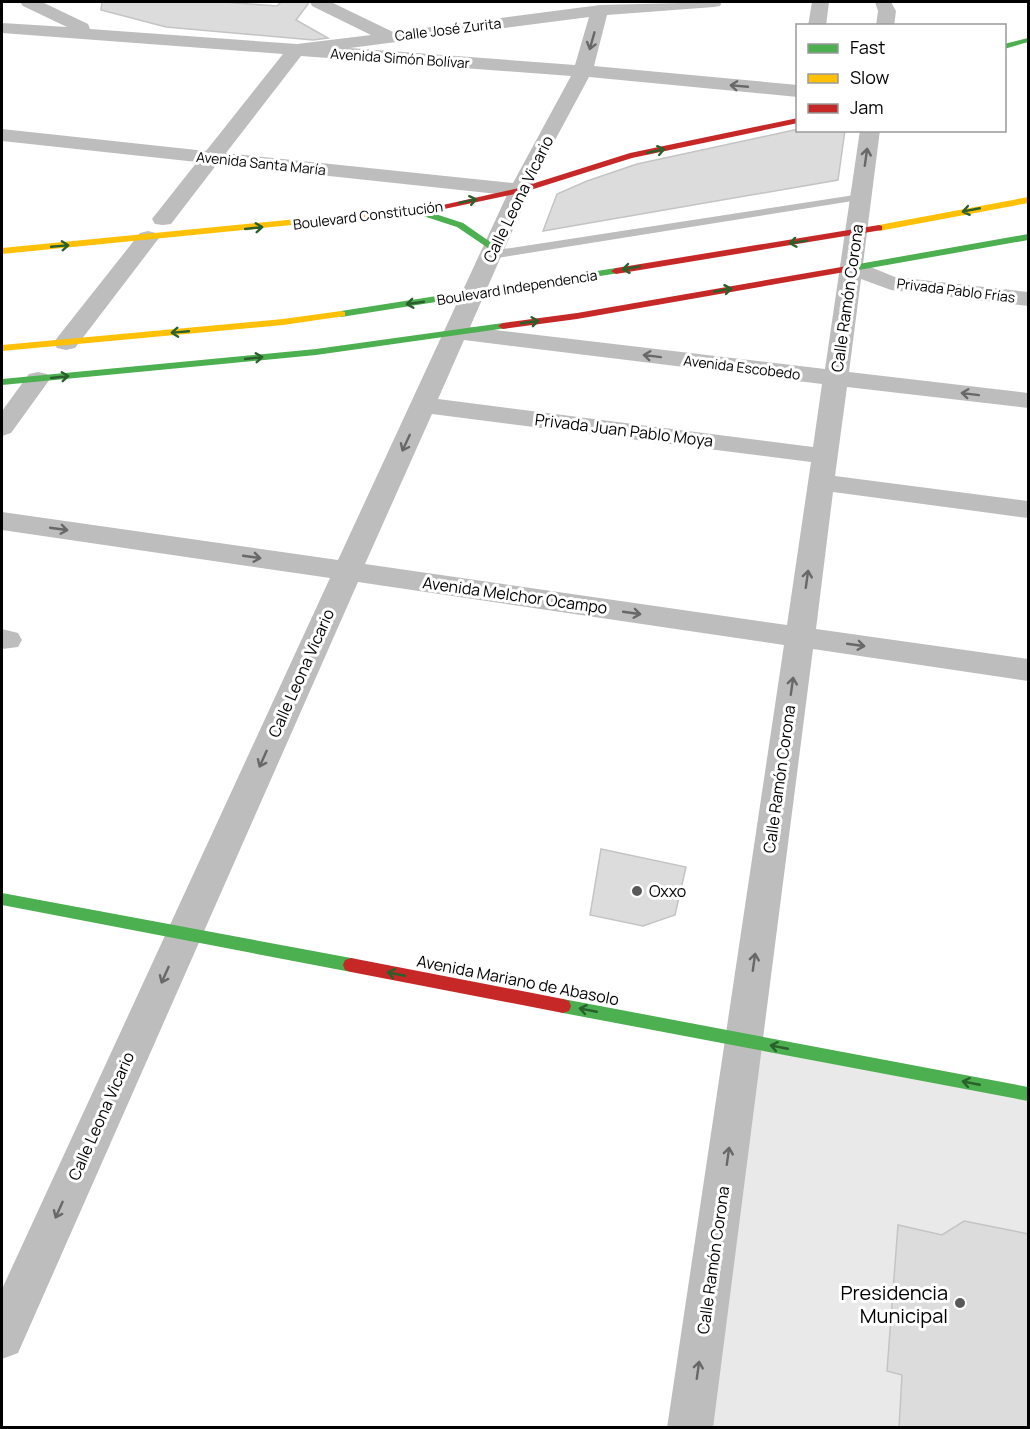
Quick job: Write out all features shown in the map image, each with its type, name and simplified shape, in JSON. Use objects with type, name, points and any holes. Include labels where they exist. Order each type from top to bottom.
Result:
[{"type":"main road","points":[[1006,47],[1029,40]]},
{"type":"main road","points":[[619,144],[796,108]]},
{"type":"main road","name":"Boulevard Constitución","points":[[2,251],[154,226],[418,212],[521,190],[630,156],[796,120]]},
{"type":"main road","name":"Boulevard Constitución","points":[[423,194],[478,185],[551,163]]},
{"type":"main road","name":"Boulevard Independencia","points":[[2,348],[283,322],[473,295],[856,232],[1029,200]]},
{"type":"main road","name":"Boulevard Constitución","points":[[290,209],[357,202]]},
{"type":"main road","points":[[418,212],[461,225],[478,234],[493,251]]},
{"type":"main road","name":"Boulevard Constitución","points":[[154,226],[186,217]]},
{"type":"main road","points":[[2,382],[316,352],[577,315],[1029,237]]},
{"type":"main road","name":"Avenida Mariano de Abasolo","points":[[2,899],[1029,1094]]},
{"type":"street","points":[[29,2],[96,35]]},
{"type":"street","points":[[318,2],[387,36]]},
{"type":"street","name":"Calle José Zurita","points":[[296,50],[601,4],[643,9],[714,2]]},
{"type":"street","points":[[817,24],[820,2]]},
{"type":"street","points":[[883,2],[887,11],[885,24]]},
{"type":"street","name":"Calle Leona Vicario","points":[[2,1337],[530,168],[583,71],[601,4]]},
{"type":"street","name":"Avenida Simón Bolívar","points":[[5,35],[25,30],[96,35],[583,71],[796,91]]},
{"type":"street","points":[[66,343],[154,226],[296,50]]},
{"type":"street","name":"Calle Ramón Corona","points":[[690,1428],[870,132]]},
{"type":"street","name":"Avenida Santa María","points":[[2,135],[521,190]]},
{"type":"street","name":"Privada Pablo Frías","points":[[850,267],[891,283],[1029,299]]},
{"type":"street","name":"Avenida Escobedo","points":[[456,332],[1029,401]]},
{"type":"street","points":[[2,428],[38,379]]},
{"type":"street","name":"Privada Juan Pablo Moya","points":[[423,405],[825,456]]},
{"type":"street","points":[[821,482],[1029,510]]},
{"type":"street","name":"Avenida Melchor Ocampo","points":[[2,521],[1029,670]]},
{"type":"lane","points":[[493,251],[861,197]]},
{"type":"shaded area","points":[[745,1043],[1028,1096],[1028,1427],[691,1428]]},
{"type":"building","points":[[102,2],[224,2],[277,6],[281,2],[308,2],[296,20],[328,38],[313,40],[166,27],[101,10]]},
{"type":"building","points":[[794,130],[796,132],[845,132],[838,180],[543,231],[557,194],[637,164]]},
{"type":"building","name":"Oxxo","points":[[601,849],[686,867],[675,915],[643,926],[590,915]]},
{"type":"building","name":"Presidencia Municipal","points":[[964,1221],[1029,1234],[1029,1428],[899,1428],[902,1375],[887,1371],[898,1225],[942,1235]]},
{"type":"traffic: fast","points":[[1006,46],[1028,40]]},
{"type":"traffic: fast","points":[[420,212],[460,225],[494,248]]},
{"type":"traffic: fast","points":[[853,268],[1028,237]]},
{"type":"traffic: fast","points":[[341,314],[616,271]]},
{"type":"traffic: fast","points":[[2,382],[316,352],[503,326]]},
{"type":"traffic: fast","points":[[2,899],[351,965]]},
{"type":"traffic: fast","points":[[563,1006],[1028,1094]]},
{"type":"traffic: slow","points":[[879,228],[1028,200]]},
{"type":"traffic: slow","points":[[2,251],[430,209]]},
{"type":"traffic: slow","points":[[2,348],[283,322],[341,314]]},
{"type":"traffic: jam","points":[[430,209],[521,190],[630,156],[796,120]]},
{"type":"traffic: jam","points":[[616,271],[879,228]]},
{"type":"traffic: jam","points":[[503,326],[577,316],[853,268]]},
{"type":"traffic: jam","points":[[351,965],[563,1006]]},
{"type":"place","name":"Oxxo","points":[[637,891]]},
{"type":"place","name":"Presidencia Municipal","points":[[960,1303]]}]
